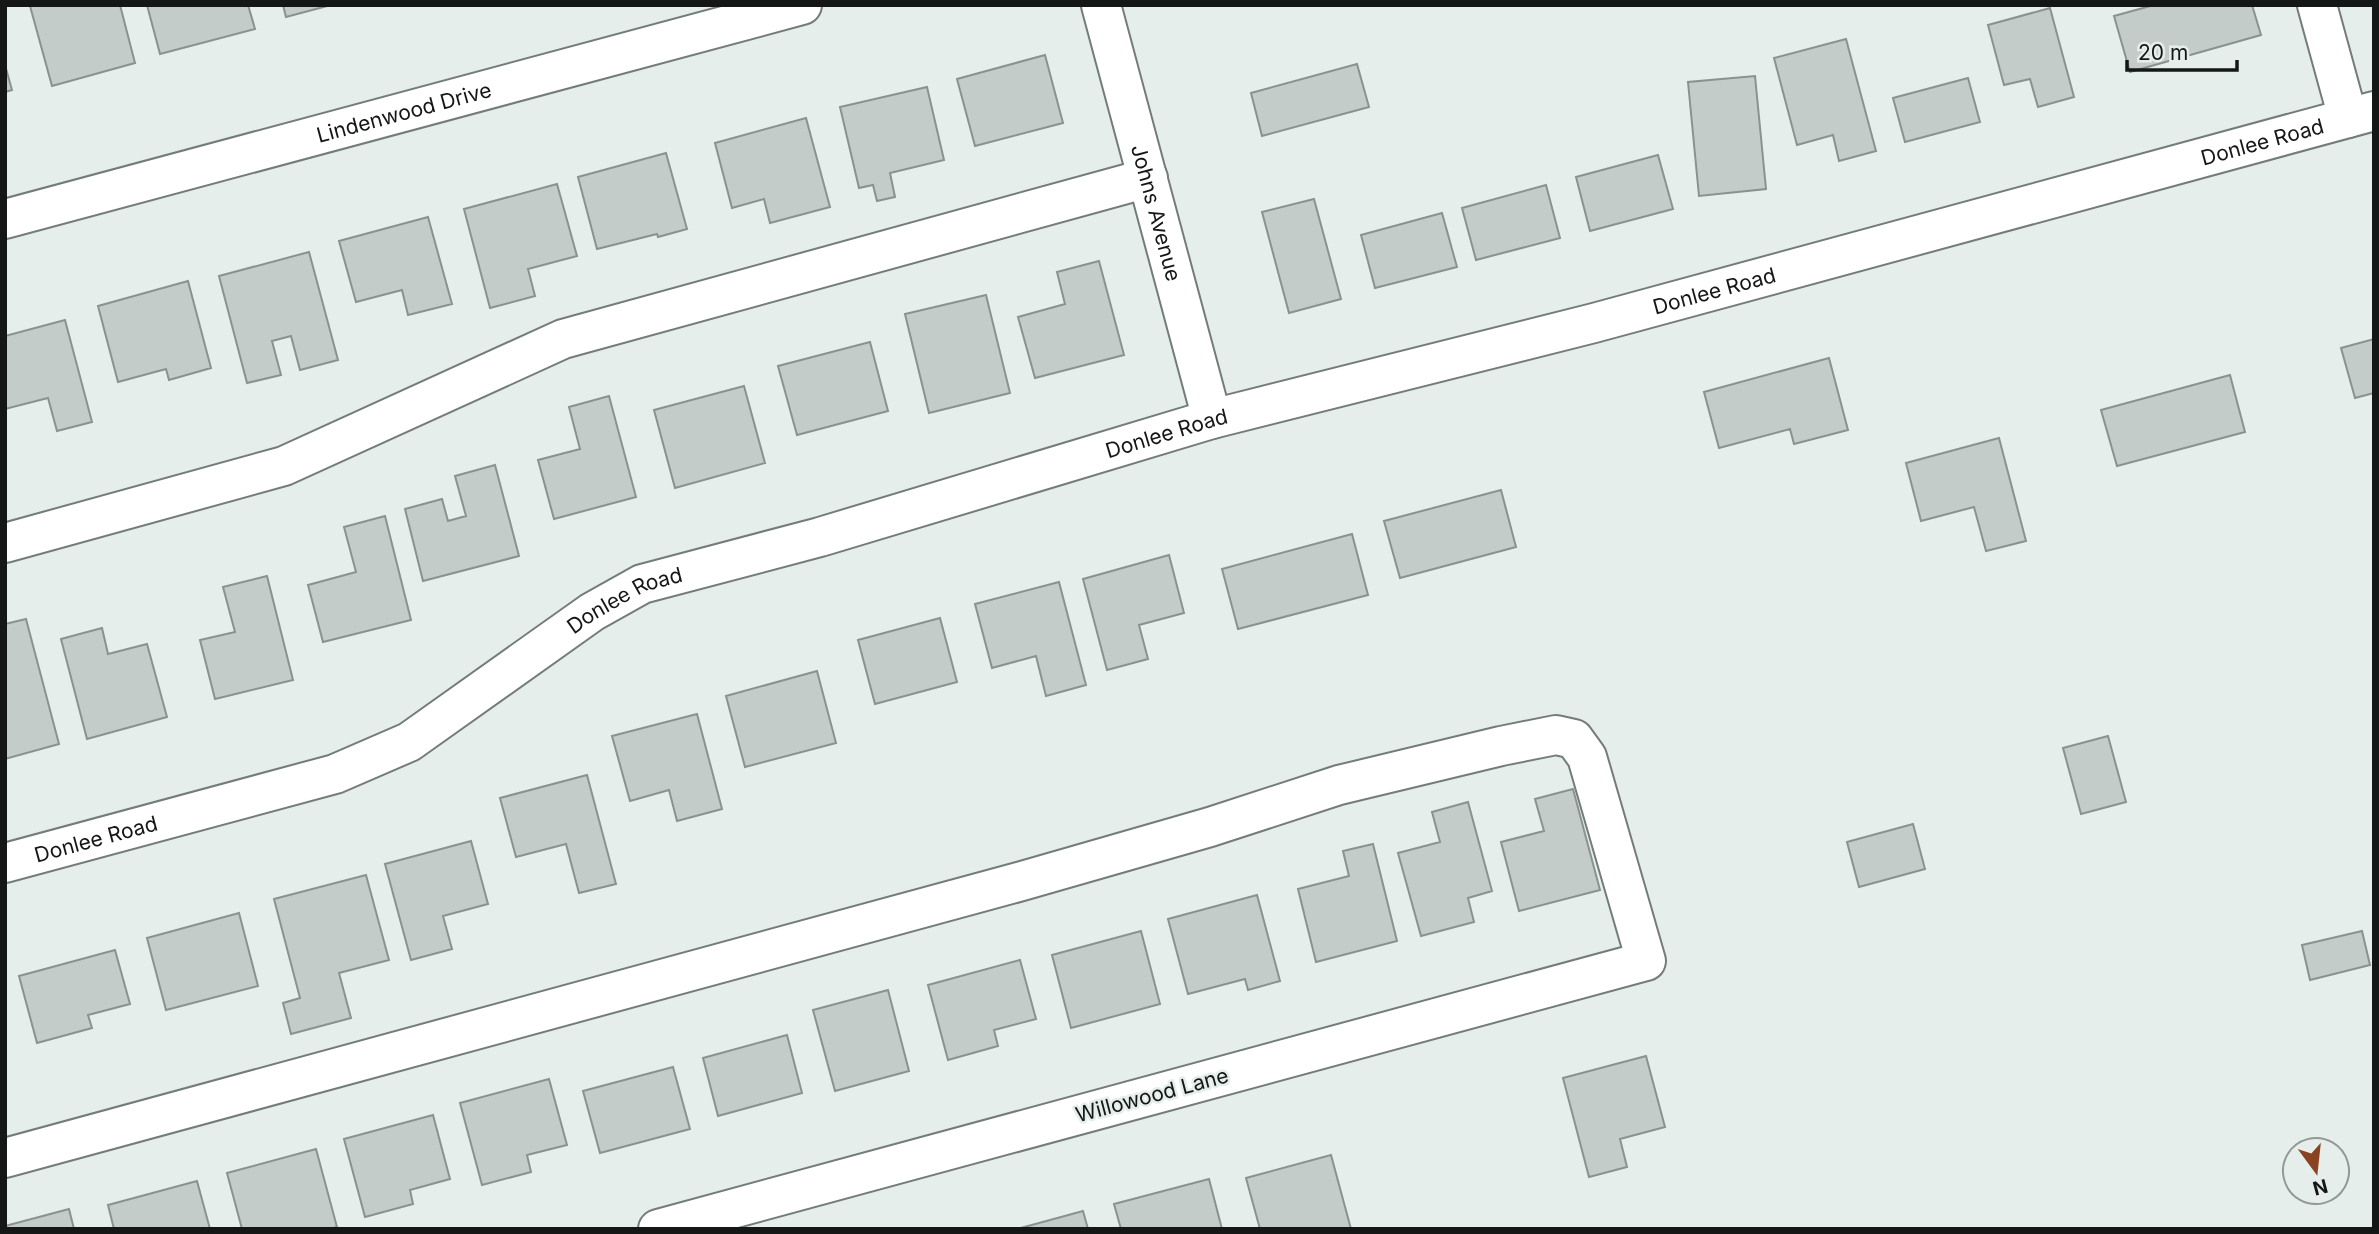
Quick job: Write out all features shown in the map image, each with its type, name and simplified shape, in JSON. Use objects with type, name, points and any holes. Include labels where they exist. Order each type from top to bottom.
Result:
[{"type":"street","name":"Lindenwood Drive","points":[[5,219],[802,5]]},
{"type":"street","name":"Johns Avenue","points":[[1101,5],[1212,419]]},
{"type":"street","points":[[2317,5],[2361,114]]},
{"type":"street","name":"Donlee Road","points":[[5,863],[335,774],[409,742],[592,612],[642,584],[820,537],[1212,419],[1607,319],[2361,114]]},
{"type":"street","points":[[5,543],[284,466],[563,339],[1148,178]]},
{"type":"street","name":"Willowood Lane","points":[[5,1158],[1022,881],[1210,827],[1339,785],[1501,746],[1556,736],[1574,739],[1587,757],[1646,961],[658,1229]]},
{"type":"building","points":[[120,5],[135,63],[52,86],[30,6]]},
{"type":"building","points":[[147,5],[248,5],[255,29],[160,54]]},
{"type":"building","points":[[283,5],[331,5],[286,17]]},
{"type":"building","points":[[2154,5],[2252,5],[2261,35],[2130,72],[2114,16]]},
{"type":"building","points":[[2050,8],[2074,97],[2038,107],[2030,79],[2004,85],[1988,25]]},
{"type":"building","points":[[1846,39],[1876,151],[1839,161],[1833,135],[1797,145],[1774,58]]},
{"type":"building","points":[[1045,55],[1063,123],[975,146],[957,79]]},
{"type":"building","points":[[1357,64],[1369,107],[1262,136],[1251,93]]},
{"type":"building","points":[[5,65],[12,90],[5,92]]},
{"type":"building","points":[[1755,76],[1766,189],[1699,196],[1688,82]]},
{"type":"building","points":[[1968,78],[1980,122],[1905,142],[1893,98]]},
{"type":"building","points":[[927,87],[944,160],[890,173],[895,197],[877,201],[873,185],[859,188],[840,107]]},
{"type":"building","points":[[806,118],[830,207],[770,223],[764,199],[732,208],[715,143]]},
{"type":"building","points":[[666,153],[687,229],[597,249],[578,177]]},
{"type":"building","points":[[1658,155],[1673,209],[1590,231],[1576,177]]},
{"type":"building","points":[[557,184],[577,256],[528,269],[535,296],[490,308],[464,209]]},
{"type":"building","points":[[1546,185],[1560,238],[1476,260],[1462,208]]},
{"type":"building","points":[[1314,199],[1341,299],[1289,313],[1262,212]]},
{"type":"building","points":[[1442,213],[1457,267],[1375,288],[1361,235]]},
{"type":"building","points":[[428,217],[452,304],[408,315],[402,290],[356,302],[339,241]]},
{"type":"building","points":[[309,252],[338,360],[300,370],[291,336],[272,341],[281,375],[247,383],[219,276]]},
{"type":"building","points":[[1099,261],[1124,355],[1035,378],[1018,317],[1065,304],[1057,272]]},
{"type":"building","points":[[188,281],[211,368],[169,380],[166,369],[118,382],[98,306]]},
{"type":"building","points":[[986,295],[1010,393],[929,413],[905,314]]},
{"type":"building","points":[[65,320],[92,422],[57,431],[48,398],[5,409],[5,336]]},
{"type":"building","points":[[2374,339],[2374,393],[2355,398],[2341,348]]},
{"type":"building","points":[[870,342],[888,411],[797,435],[778,366]]},
{"type":"building","points":[[1829,358],[1848,430],[1794,444],[1790,429],[1719,448],[1704,392]]},
{"type":"building","points":[[2230,375],[2245,432],[2117,466],[2101,410]]},
{"type":"building","points":[[744,386],[765,463],[675,488],[654,410]]},
{"type":"building","points":[[609,396],[636,497],[554,519],[538,460],[580,449],[569,407]]},
{"type":"building","points":[[1999,438],[2026,541],[1986,551],[1974,507],[1921,521],[1906,463]]},
{"type":"building","points":[[495,465],[519,556],[423,581],[405,509],[442,499],[448,521],[466,516],[455,476]]},
{"type":"building","points":[[1501,490],[1516,547],[1400,578],[1384,521]]},
{"type":"building","points":[[385,516],[411,620],[323,642],[308,585],[356,572],[344,527]]},
{"type":"building","points":[[1352,534],[1368,595],[1238,629],[1222,569]]},
{"type":"building","points":[[1169,555],[1184,613],[1139,625],[1148,659],[1107,670],[1083,579]]},
{"type":"building","points":[[267,576],[293,680],[215,699],[200,640],[235,632],[223,587]]},
{"type":"building","points":[[1059,582],[1086,685],[1046,696],[1036,656],[992,668],[975,604]]},
{"type":"building","points":[[940,618],[957,682],[875,704],[858,640]]},
{"type":"building","points":[[26,619],[59,744],[5,759],[5,624]]},
{"type":"building","points":[[102,628],[108,654],[147,644],[167,717],[87,739],[61,639]]},
{"type":"building","points":[[817,671],[836,743],[745,767],[726,696]]},
{"type":"building","points":[[697,714],[722,809],[677,821],[669,790],[630,801],[612,736]]},
{"type":"building","points":[[2108,736],[2126,802],[2081,814],[2063,748]]},
{"type":"building","points":[[587,775],[616,884],[579,893],[566,844],[516,857],[500,798]]},
{"type":"building","points":[[1573,789],[1600,890],[1519,911],[1501,842],[1544,831],[1535,799]]},
{"type":"building","points":[[1468,802],[1492,891],[1468,898],[1474,922],[1421,936],[1398,853],[1440,842],[1432,812]]},
{"type":"building","points":[[1913,824],[1925,869],[1859,887],[1847,842]]},
{"type":"building","points":[[471,841],[488,904],[443,916],[452,949],[411,960],[385,864]]},
{"type":"building","points":[[1373,844],[1397,941],[1316,962],[1298,889],[1349,876],[1343,851]]},
{"type":"building","points":[[366,875],[389,960],[339,973],[351,1018],[291,1034],[283,1003],[300,998],[274,899]]},
{"type":"building","points":[[1257,895],[1280,981],[1248,990],[1245,979],[1188,994],[1168,919]]},
{"type":"building","points":[[239,913],[258,986],[166,1010],[147,938]]},
{"type":"building","points":[[1141,931],[1160,1004],[1071,1028],[1052,955]]},
{"type":"building","points":[[2362,931],[2370,965],[2310,980],[2302,945]]},
{"type":"building","points":[[115,950],[130,1004],[88,1015],[92,1028],[37,1043],[19,976]]},
{"type":"building","points":[[1020,960],[1036,1019],[994,1030],[998,1046],[948,1060],[928,985]]},
{"type":"building","points":[[888,990],[909,1071],[835,1091],[813,1010]]},
{"type":"building","points":[[787,1035],[802,1093],[718,1116],[703,1058]]},
{"type":"building","points":[[1646,1056],[1665,1127],[1620,1139],[1627,1167],[1589,1177],[1563,1078]]},
{"type":"building","points":[[673,1067],[690,1129],[600,1153],[583,1091]]},
{"type":"building","points":[[549,1079],[567,1145],[527,1155],[531,1172],[482,1185],[460,1103]]},
{"type":"building","points":[[433,1115],[450,1179],[410,1190],[413,1204],[365,1217],[344,1139]]},
{"type":"building","points":[[316,1149],[337,1227],[242,1229],[227,1173]]},
{"type":"building","points":[[1331,1155],[1351,1229],[1260,1229],[1246,1178]]},
{"type":"building","points":[[1209,1179],[1222,1229],[1121,1229],[1114,1204]]},
{"type":"building","points":[[197,1181],[210,1229],[114,1229],[108,1205]]},
{"type":"building","points":[[69,1209],[74,1229],[5,1229],[5,1226]]},
{"type":"building","points":[[1083,1211],[1088,1229],[1017,1229]]}]
